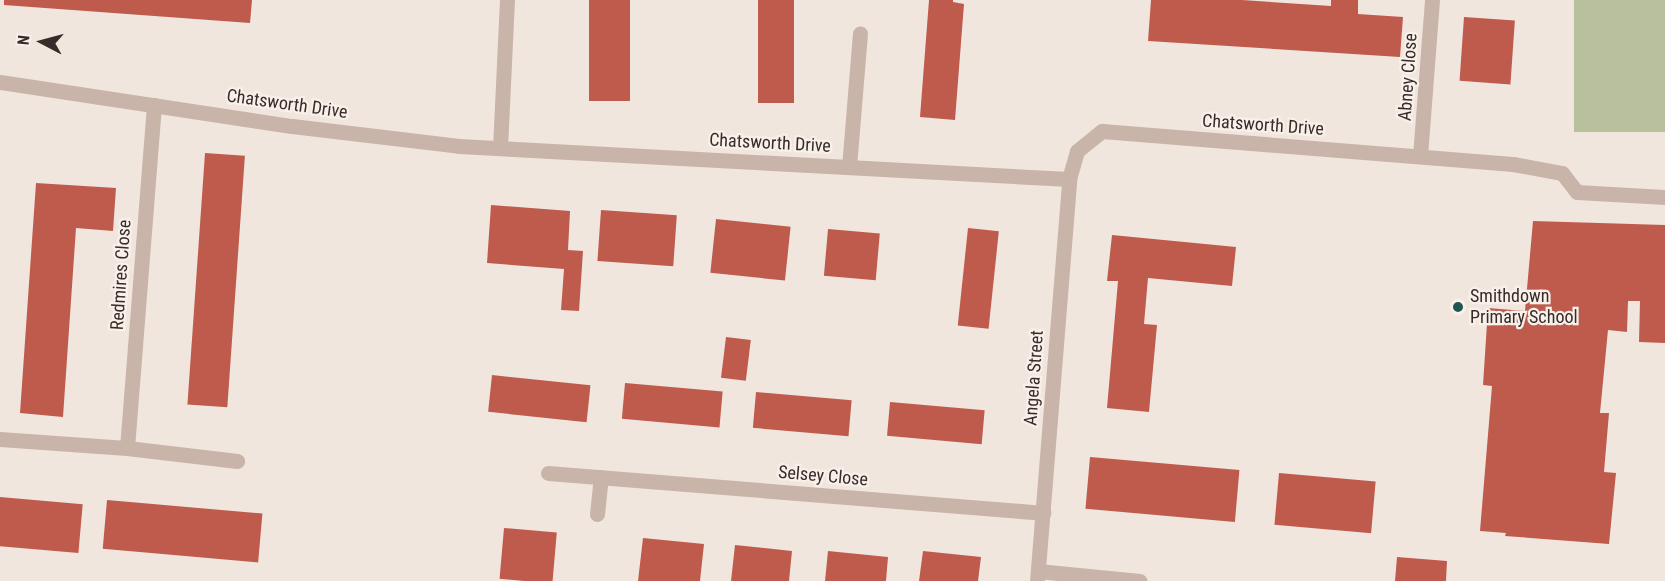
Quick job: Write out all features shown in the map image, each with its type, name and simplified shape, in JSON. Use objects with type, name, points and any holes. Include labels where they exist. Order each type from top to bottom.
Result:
[{"type":"street","points":[[500,148],[507,0]]},
{"type":"street","name":"Abney Close","points":[[1420,156],[1432,0]]},
{"type":"street","points":[[849,167],[860,33]]},
{"type":"street","name":"Chatsworth Drive","points":[[0,82],[292,126],[459,146],[1069,179],[1077,151],[1102,131],[1513,164],[1562,173],[1577,192],[1665,197]]},
{"type":"street","name":"Redmires Close","points":[[127,448],[154,105]]},
{"type":"street","name":"Angela Street","points":[[1037,576],[1069,179]]},
{"type":"street","points":[[0,439],[127,448],[237,461]]},
{"type":"street","name":"Selsey Close","points":[[548,473],[1043,513]]},
{"type":"street","points":[[597,514],[600,477]]},
{"type":"street","points":[[1037,576],[1140,581]]},
{"type":"green space","points":[[1574,0],[1665,0],[1665,132],[1574,132]]},
{"type":"building","points":[[4,0],[252,0],[250,23],[4,5]]},
{"type":"building","points":[[589,0],[630,0],[630,101],[589,101]]},
{"type":"building","points":[[758,0],[794,0],[794,103],[758,103]]},
{"type":"building","points":[[929,0],[953,0],[953,2],[964,4],[955,120],[920,117]]},
{"type":"building","points":[[1151,0],[1242,0],[1331,6],[1331,0],[1358,0],[1358,14],[1403,17],[1400,57],[1148,41]]},
{"type":"building","points":[[1464,17],[1515,21],[1510,84],[1460,81]]},
{"type":"building","points":[[205,153],[245,156],[227,407],[187,404]]},
{"type":"building","points":[[36,183],[116,188],[113,231],[76,228],[63,417],[20,413]]},
{"type":"building","points":[[491,205],[570,211],[568,250],[583,251],[579,311],[561,310],[564,269],[487,263]]},
{"type":"building","points":[[601,210],[677,215],[673,266],[597,261]]},
{"type":"building","points":[[716,219],[791,227],[785,281],[710,273]]},
{"type":"building","points":[[1533,221],[1665,225],[1665,343],[1639,342],[1640,301],[1628,301],[1627,332],[1608,330],[1600,413],[1609,413],[1604,472],[1616,473],[1609,544],[1505,536],[1506,533],[1480,531],[1492,386],[1483,385],[1488,308],[1525,311]]},
{"type":"building","points":[[968,228],[999,231],[989,329],[958,325]]},
{"type":"building","points":[[828,229],[880,234],[876,280],[824,276]]},
{"type":"building","points":[[1112,235],[1236,247],[1232,286],[1148,278],[1144,324],[1157,325],[1149,412],[1107,408],[1118,281],[1107,281]]},
{"type":"building","points":[[726,337],[751,340],[746,381],[721,378]]},
{"type":"building","points":[[492,375],[590,385],[587,422],[488,412]]},
{"type":"building","points":[[625,383],[723,392],[719,427],[622,419]]},
{"type":"building","points":[[756,392],[852,400],[848,436],[753,428]]},
{"type":"building","points":[[890,402],[985,410],[982,444],[887,436]]},
{"type":"building","points":[[1090,457],[1239,470],[1235,522],[1085,509]]},
{"type":"building","points":[[1279,473],[1376,481],[1371,533],[1274,525]]},
{"type":"building","points":[[0,497],[83,504],[78,553],[0,546]]},
{"type":"building","points":[[107,500],[262,514],[258,562],[103,549]]},
{"type":"building","points":[[504,528],[557,533],[553,581],[500,579]]},
{"type":"building","points":[[643,538],[704,544],[700,581],[638,581]]},
{"type":"building","points":[[735,545],[792,551],[789,581],[731,581]]},
{"type":"building","points":[[828,551],[888,557],[886,581],[825,581]]},
{"type":"building","points":[[923,551],[981,557],[978,581],[919,581]]},
{"type":"building","points":[[1397,557],[1447,561],[1446,581],[1395,581]]},
{"type":"place","name":"Smithdown Primary School","points":[[1458,307]]}]
